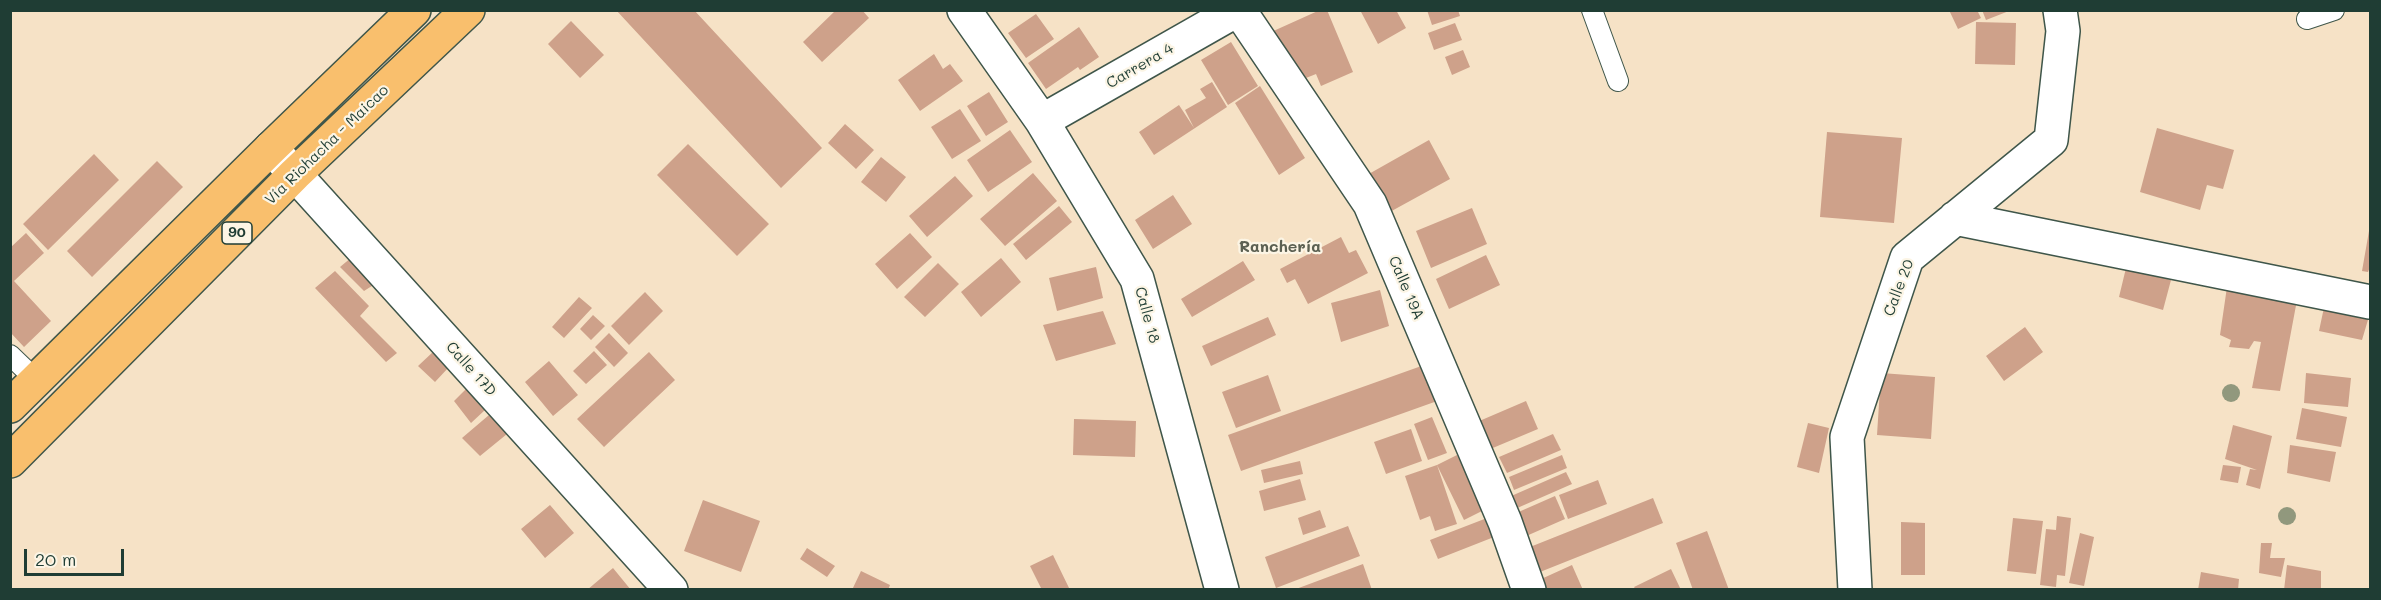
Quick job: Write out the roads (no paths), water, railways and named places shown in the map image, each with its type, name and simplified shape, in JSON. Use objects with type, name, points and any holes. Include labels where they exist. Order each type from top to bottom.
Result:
[{"type":"highway","name":"90","points":[[10,406],[414,10]]},
{"type":"highway","name":"Vía Riohacha - Maicao","points":[[10,460],[295,174],[468,10]]},
{"type":"street","name":"Calle 18","points":[[964,10],[1042,121],[1137,279],[1222,590]]},
{"type":"street","name":"Carrera 4","points":[[1042,121],[1238,10]]},
{"type":"street","name":"Calle 19A","points":[[1238,10],[1370,204],[1505,522],[1529,590]]},
{"type":"street","name":"Calle 20","points":[[1855,590],[1847,437],[1907,258],[2051,140],[2063,31],[2060,10]]},
{"type":"street","name":"Calle 17D","points":[[271,148],[671,590]]},
{"type":"street","points":[[1955,218],[2370,302]]},
{"type":"lane","points":[[1592,10],[1618,81]]},
{"type":"lane","points":[[2307,19],[2334,10]]},
{"type":"lane","points":[[10,355],[36,380]]},
{"type":"district","name":"Ranchería","points":[[1280,247]]}]
